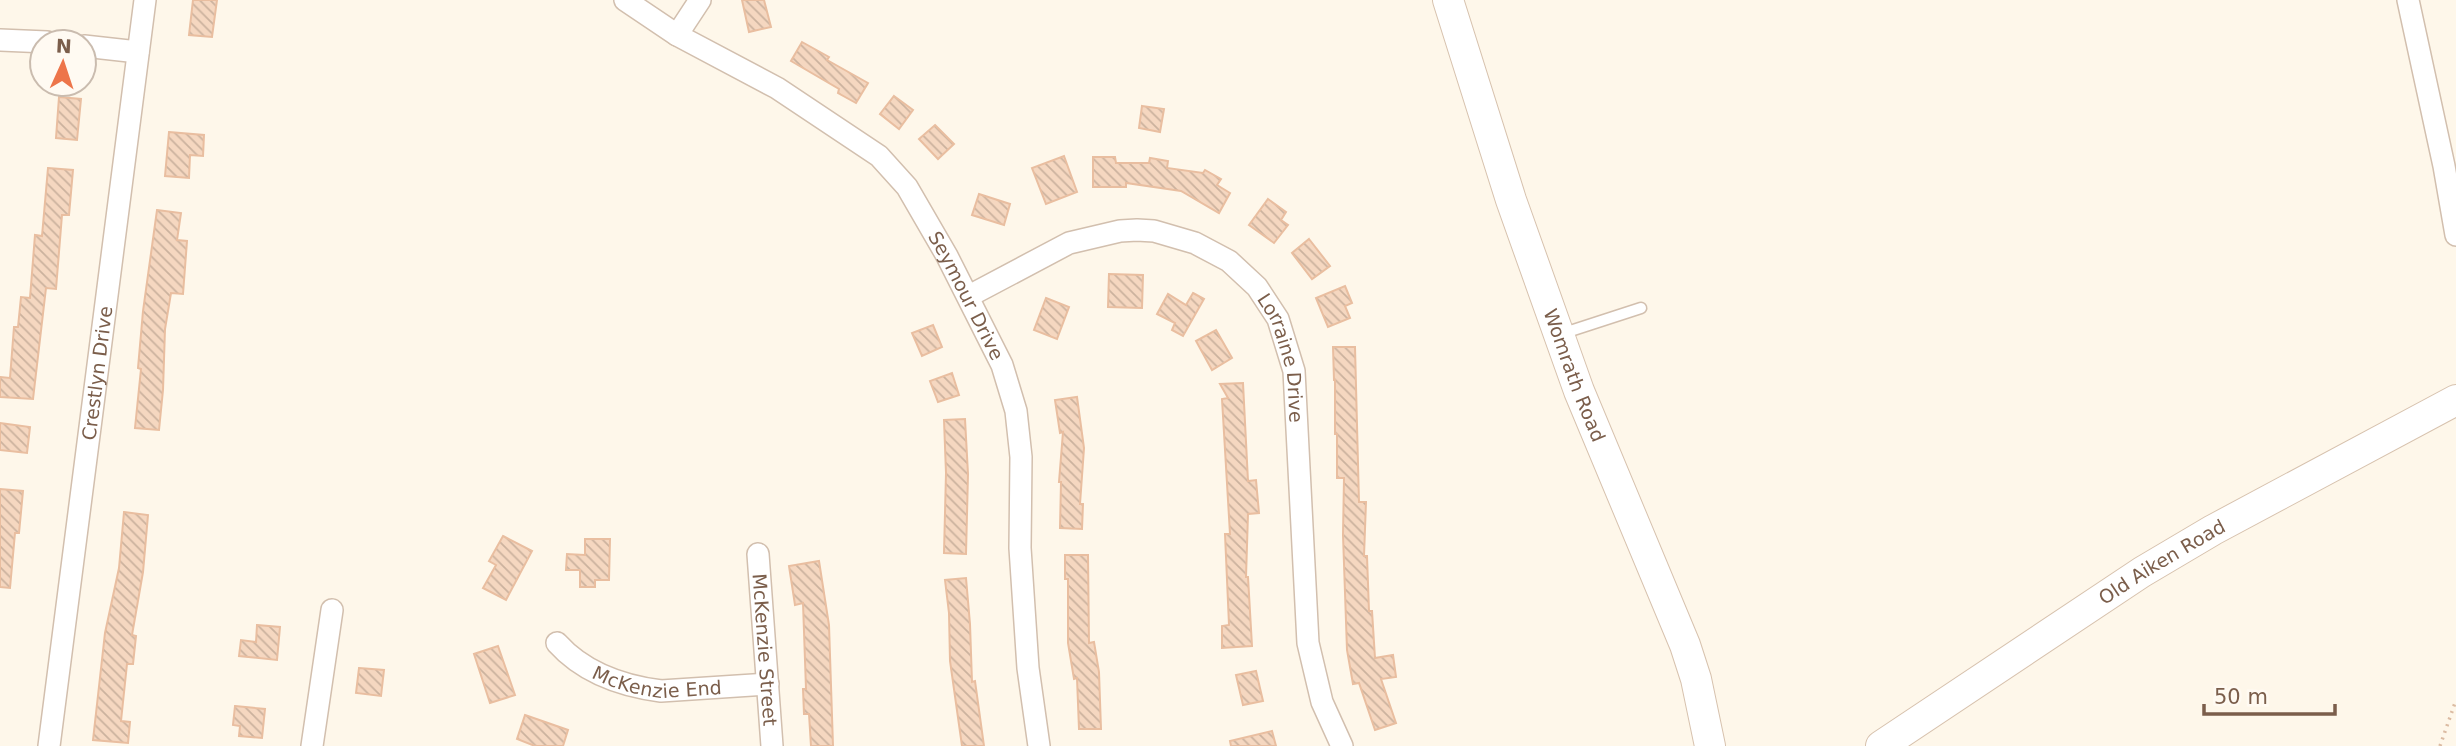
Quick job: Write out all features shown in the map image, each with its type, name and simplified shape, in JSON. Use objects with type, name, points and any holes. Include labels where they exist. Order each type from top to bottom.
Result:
[{"type":"street","name":"Crestlyn Drive","points":[[49,746],[145,0]]},
{"type":"street","name":"Seymour Drive","points":[[625,0],[677,35],[777,88],[879,156],[907,187],[969,296],[1002,365],[1016,411],[1021,457],[1020,548],[1024,614],[1028,668],[1039,746]]},
{"type":"street","points":[[677,35],[699,0]]},
{"type":"street","name":"Womrath Road","points":[[1448,0],[1511,200],[1579,391],[1685,645],[1699,691],[1710,746]]},
{"type":"street","points":[[2408,0],[2444,166],[2456,236]]},
{"type":"street","points":[[0,40],[28,41]]},
{"type":"street","points":[[98,48],[138,52]]},
{"type":"street","name":"Lorraine Drive","points":[[969,296],[1069,243],[1120,231],[1137,230],[1154,231],[1195,243],[1229,261],[1257,287],[1278,319],[1294,371],[1308,643],[1322,702],[1342,746]]},
{"type":"street","name":"Old Aiken Road","points":[[1881,746],[2142,572],[2225,523],[2456,400]]},
{"type":"street","name":"McKenzie Street","points":[[758,554],[772,746]]},
{"type":"street","points":[[312,746],[332,610]]},
{"type":"street","name":"McKenzie End","points":[[556,643],[580,665],[598,674],[648,689],[660,691],[768,684]]},
{"type":"lane","points":[[1559,335],[1641,308]]},
{"type":"path","points":[[2440,746],[2456,700]]},
{"type":"building","points":[[193,0],[217,0],[212,37],[189,35]]},
{"type":"building","points":[[742,0],[764,0],[771,27],[749,32]]},
{"type":"building","points":[[802,42],[868,83],[856,103],[838,93],[839,89],[791,61]]},
{"type":"building","points":[[894,96],[913,110],[899,129],[880,114]]},
{"type":"building","points":[[59,98],[81,99],[77,140],[56,138]]},
{"type":"building","points":[[1142,106],[1164,109],[1160,132],[1139,128]]},
{"type":"building","points":[[935,125],[954,144],[938,159],[919,139]]},
{"type":"building","points":[[169,132],[204,135],[203,156],[190,155],[189,178],[165,176]]},
{"type":"building","points":[[1064,156],[1077,192],[1046,204],[1032,168]]},
{"type":"building","points":[[1093,157],[1115,157],[1116,163],[1149,163],[1150,158],[1168,161],[1167,168],[1203,173],[1205,170],[1221,179],[1217,185],[1230,193],[1219,213],[1181,191],[1126,183],[1126,187],[1093,187]]},
{"type":"building","points":[[48,168],[73,170],[69,215],[62,215],[56,289],[46,288],[33,399],[0,397],[0,377],[10,378],[14,327],[18,327],[21,297],[30,298],[35,235],[42,236]]},
{"type":"building","points":[[979,194],[1010,204],[1004,225],[972,215]]},
{"type":"building","points":[[1268,199],[1286,212],[1281,220],[1288,225],[1274,243],[1249,225]]},
{"type":"building","points":[[157,210],[181,213],[177,240],[187,241],[183,294],[171,293],[165,329],[159,430],[135,428],[143,311]]},
{"type":"building","points":[[1309,239],[1330,266],[1312,279],[1292,253]]},
{"type":"building","points":[[1109,274],[1143,275],[1142,308],[1108,307]]},
{"type":"building","points":[[1345,286],[1352,303],[1345,306],[1350,318],[1328,327],[1316,298]]},
{"type":"building","points":[[1193,293],[1204,299],[1183,336],[1172,330],[1175,323],[1157,314],[1168,294],[1186,305]]},
{"type":"building","points":[[1046,298],[1069,307],[1057,339],[1034,330]]},
{"type":"building","points":[[933,325],[942,347],[922,356],[912,333]]},
{"type":"building","points":[[1216,330],[1232,358],[1212,370],[1196,341]]},
{"type":"building","points":[[1333,347],[1355,347],[1359,502],[1366,502],[1364,556],[1367,556],[1369,611],[1372,611],[1375,658],[1393,655],[1396,677],[1381,679],[1396,723],[1375,730],[1359,683],[1353,684],[1347,650],[1344,478],[1337,478]]},
{"type":"building","points":[[952,373],[959,395],[938,402],[930,381]]},
{"type":"building","points":[[1243,383],[1248,481],[1256,480],[1259,513],[1248,514],[1246,577],[1252,646],[1222,648],[1222,626],[1229,625],[1225,534],[1230,534],[1222,399],[1228,398],[1220,384]]},
{"type":"building","points":[[1077,397],[1084,448],[1080,504],[1083,504],[1082,529],[1060,528],[1059,482],[1063,432],[1060,433],[1055,400]]},
{"type":"building","points":[[965,419],[968,474],[966,554],[944,553],[944,420]]},
{"type":"building","points":[[0,423],[30,427],[27,453],[0,450]]},
{"type":"building","points":[[0,489],[23,491],[19,533],[15,533],[10,588],[0,587]]},
{"type":"building","points":[[124,512],[148,515],[143,572],[132,635],[136,636],[133,664],[127,664],[121,721],[130,722],[128,743],[93,740],[105,633],[119,568]]},
{"type":"building","points":[[503,536],[532,551],[506,600],[483,588],[496,565],[489,561]]},
{"type":"building","points":[[585,539],[610,539],[609,580],[595,580],[595,587],[580,587],[580,570],[566,570],[567,554],[585,555]]},
{"type":"building","points":[[1065,555],[1088,555],[1089,643],[1094,642],[1099,672],[1101,729],[1079,729],[1077,678],[1074,679],[1068,643],[1068,579],[1065,579]]},
{"type":"building","points":[[819,561],[829,625],[833,746],[811,746],[809,714],[804,714],[803,689],[806,689],[803,603],[795,605],[789,566]]},
{"type":"building","points":[[966,578],[972,682],[975,681],[984,746],[962,746],[950,661],[945,580]]},
{"type":"building","points":[[257,625],[280,627],[277,660],[239,656],[241,640],[256,642]]},
{"type":"building","points":[[498,646],[515,695],[490,703],[474,654]]},
{"type":"building","points":[[359,668],[384,670],[381,696],[356,693]]},
{"type":"building","points":[[1256,671],[1263,701],[1243,705],[1236,675]]},
{"type":"building","points":[[235,706],[265,709],[262,738],[239,736],[240,726],[233,725]]},
{"type":"building","points":[[525,715],[568,730],[563,746],[535,746],[517,739]]},
{"type":"building","points":[[1272,731],[1276,746],[1231,746],[1230,741]]}]
